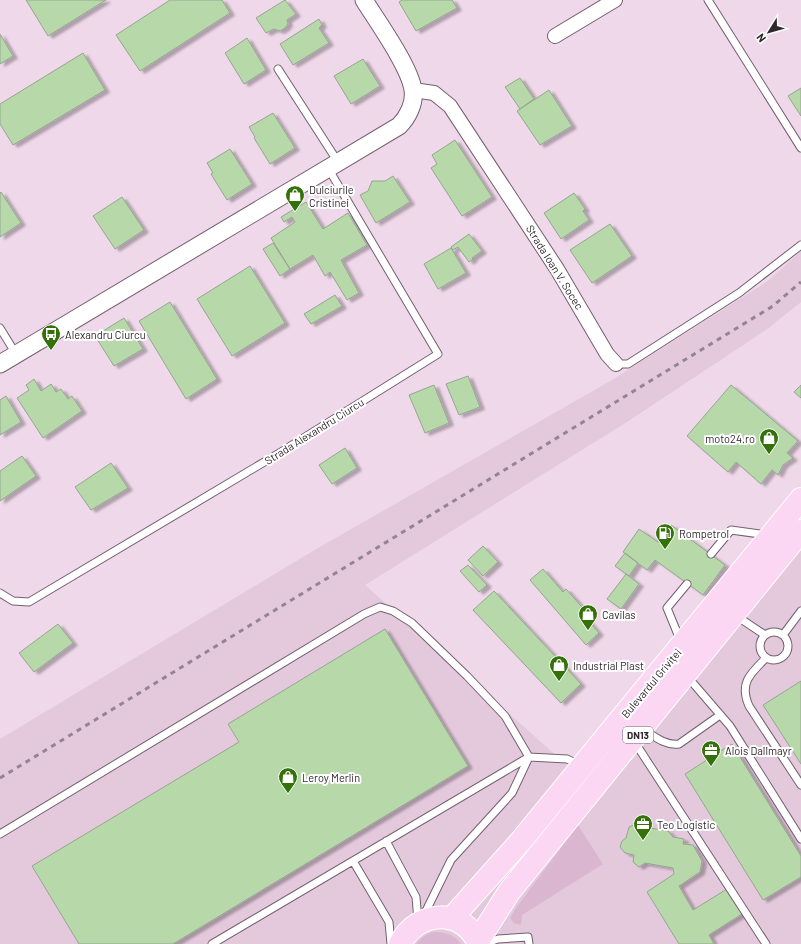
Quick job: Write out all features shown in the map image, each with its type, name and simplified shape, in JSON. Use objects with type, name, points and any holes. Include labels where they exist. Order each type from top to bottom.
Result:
[{"type":"main road","name":"Bulevardul Griviței","points":[[451,919],[492,876],[801,499]]},
{"type":"main road","name":"Bulevardul Griviței","points":[[480,943],[509,892],[801,532]]},
{"type":"main road","points":[[400,944],[410,929],[420,922],[434,918],[451,919],[467,927],[480,943]]},
{"type":"street","points":[[0,364],[399,126],[406,119],[411,106],[413,90],[409,77],[400,59],[364,0]]},
{"type":"street","points":[[555,36],[615,0]]},
{"type":"street","name":"Strada Ioan V. Socec","points":[[413,90],[434,93],[450,106],[557,269],[607,354],[616,364]]},
{"type":"lane","points":[[708,0],[801,148]]},
{"type":"lane","points":[[278,70],[333,165]]},
{"type":"lane","name":"Strada Alexandru Ciurcu","points":[[0,593],[13,601],[29,602],[281,452],[438,354],[333,165]]},
{"type":"lane","name":"Strada Ioan V. Socec","points":[[616,364],[628,364],[739,293],[801,245]]},
{"type":"lane","points":[[0,328],[16,354]]},
{"type":"lane","points":[[711,554],[731,530],[771,536]]},
{"type":"lane","points":[[682,644],[667,608],[687,584]]},
{"type":"lane","points":[[0,834],[364,614],[380,607],[393,611],[412,623],[467,676],[505,716],[529,757]]},
{"type":"lane","points":[[783,635],[801,611]]},
{"type":"lane","points":[[735,614],[765,634]]},
{"type":"lane","points":[[772,631],[783,635],[788,643],[786,654],[775,660],[766,658],[760,649],[760,642],[765,634],[772,631]]},
{"type":"lane","points":[[766,658],[751,673],[745,684],[745,696],[749,706],[801,785]]},
{"type":"lane","points":[[686,675],[734,732],[801,839]]},
{"type":"lane","points":[[638,734],[673,745],[679,744],[720,715]]},
{"type":"lane","points":[[638,734],[766,944]]},
{"type":"lane","points":[[212,944],[529,757],[567,759],[582,766]]},
{"type":"lane","points":[[420,922],[451,860],[512,793],[529,757]]},
{"type":"lane","points":[[386,841],[416,897],[420,922]]},
{"type":"lane","points":[[353,861],[389,922],[391,944]]},
{"type":"lane","points":[[480,943],[498,939],[529,940]]},
{"type":"shaded area","points":[[801,251],[801,302],[766,330],[627,422],[365,585],[569,767],[801,493],[801,944],[0,944],[0,739],[318,548],[612,380],[768,281]]},
{"type":"shaded area","points":[[578,825],[603,864],[522,915],[521,925],[514,923],[510,918],[516,908]]},
{"type":"shaded area","points":[[433,932],[449,934],[461,944],[416,944],[424,936]]},
{"type":"building","points":[[26,0],[106,0],[48,36]]},
{"type":"building","points":[[170,0],[222,0],[230,13],[140,71],[116,35]]},
{"type":"building","points":[[285,0],[296,14],[287,20],[288,24],[285,28],[280,31],[274,29],[266,33],[256,18]]},
{"type":"building","points":[[402,0],[452,0],[457,8],[416,31],[399,2]]},
{"type":"building","points":[[319,19],[322,25],[319,28],[329,43],[293,65],[280,44]]},
{"type":"building","points":[[0,34],[13,56],[0,64]]},
{"type":"building","points":[[247,38],[266,70],[244,84],[225,53]]},
{"type":"building","points":[[83,53],[105,90],[13,145],[0,124],[0,104]]},
{"type":"building","points":[[363,59],[380,86],[351,104],[334,76]]},
{"type":"building","points":[[520,78],[534,99],[520,109],[505,87]]},
{"type":"building","points":[[801,88],[801,116],[788,96]]},
{"type":"building","points":[[549,90],[572,126],[540,145],[517,111]]},
{"type":"building","points":[[273,113],[295,148],[270,164],[249,127]]},
{"type":"building","points":[[455,140],[492,197],[462,216],[431,168],[437,164],[432,155]]},
{"type":"building","points":[[230,149],[252,184],[227,200],[211,174],[213,173],[207,163]]},
{"type":"building","points":[[393,176],[410,202],[376,223],[360,195],[368,191],[372,181],[385,181]]},
{"type":"building","points":[[1,192],[21,223],[0,237],[0,193]]},
{"type":"building","points":[[574,193],[585,209],[583,211],[589,220],[561,239],[544,213]]},
{"type":"building","points":[[122,197],[144,230],[115,249],[93,216]]},
{"type":"building","points":[[306,202],[323,229],[348,213],[367,245],[341,260],[359,293],[347,300],[330,272],[325,276],[313,255],[290,269],[271,238],[295,222],[292,217],[284,222],[281,217]]},
{"type":"building","points":[[610,224],[632,256],[592,283],[570,250]]},
{"type":"building","points":[[469,234],[482,251],[469,262],[458,247],[453,250],[451,247]]},
{"type":"building","points":[[273,243],[290,269],[280,276],[263,249]]},
{"type":"building","points":[[451,248],[466,273],[438,289],[424,264]]},
{"type":"building","points":[[250,266],[285,323],[232,356],[197,299]]},
{"type":"building","points":[[335,295],[342,306],[311,324],[304,314]]},
{"type":"building","points":[[170,302],[217,379],[186,399],[139,321]]},
{"type":"building","points":[[124,318],[143,349],[114,366],[95,336]]},
{"type":"building","points":[[468,376],[480,407],[459,415],[446,384]]},
{"type":"building","points":[[34,379],[41,391],[51,384],[56,392],[61,389],[68,399],[72,396],[82,411],[43,438],[17,398],[29,390],[26,385]]},
{"type":"building","points":[[434,385],[449,423],[425,433],[409,395]]},
{"type":"building","points":[[731,385],[798,441],[787,453],[793,458],[783,465],[778,475],[772,470],[761,484],[736,462],[728,472],[687,436]]},
{"type":"building","points":[[801,385],[801,398],[794,392]]},
{"type":"building","points":[[6,396],[21,422],[0,435],[0,400]]},
{"type":"building","points":[[345,448],[357,468],[332,484],[319,465]]},
{"type":"building","points":[[22,456],[36,476],[0,501],[0,471]]},
{"type":"building","points":[[111,463],[128,488],[91,510],[75,487]]},
{"type":"building","points":[[671,525],[725,565],[703,595],[655,560],[647,570],[623,552],[639,529],[658,542]]},
{"type":"building","points":[[483,546],[498,562],[483,576],[468,560]]},
{"type":"building","points":[[625,553],[638,563],[629,576],[615,566]]},
{"type":"building","points":[[468,565],[487,585],[479,592],[460,571]]},
{"type":"building","points":[[543,569],[563,592],[566,589],[582,607],[579,610],[599,633],[586,645],[530,580]]},
{"type":"building","points":[[626,574],[639,584],[621,609],[607,599]]},
{"type":"building","points":[[494,591],[581,684],[561,703],[473,610]]},
{"type":"building","points":[[58,624],[73,643],[34,672],[19,653]]},
{"type":"building","name":"Leroy Merlin","points":[[385,629],[468,766],[173,944],[79,944],[32,866],[239,742],[228,724]]},
{"type":"building","points":[[801,681],[801,764],[763,705]]},
{"type":"building","points":[[732,744],[801,856],[801,877],[763,900],[685,774],[713,756],[714,751],[719,752]]},
{"type":"building","points":[[636,824],[639,826],[668,831],[673,837],[684,839],[683,844],[693,845],[702,861],[700,872],[679,886],[693,910],[727,889],[742,914],[709,935],[714,944],[679,944],[647,892],[674,874],[673,868],[645,863],[639,867],[633,862],[634,855],[625,853],[620,847],[622,841],[626,838],[629,827]]},
{"type":"railway","points":[[0,778],[773,306],[801,282]]},
{"type":"place","name":"Dulciurile Cristinei","points":[[295,212]]},
{"type":"place","name":"Alexandru Ciurcu","points":[[51,351]]},
{"type":"place","name":"moto24.ro","points":[[769,455]]},
{"type":"place","name":"Rompetrol","points":[[665,550]]},
{"type":"place","name":"Cavilas","points":[[588,631]]},
{"type":"place","name":"Industrial Plast","points":[[559,682]]},
{"type":"place","name":"Alois Dallmayr","points":[[711,767]]},
{"type":"place","name":"Leroy Merlin","points":[[288,794]]},
{"type":"place","name":"Teo Logistic","points":[[643,841]]}]
